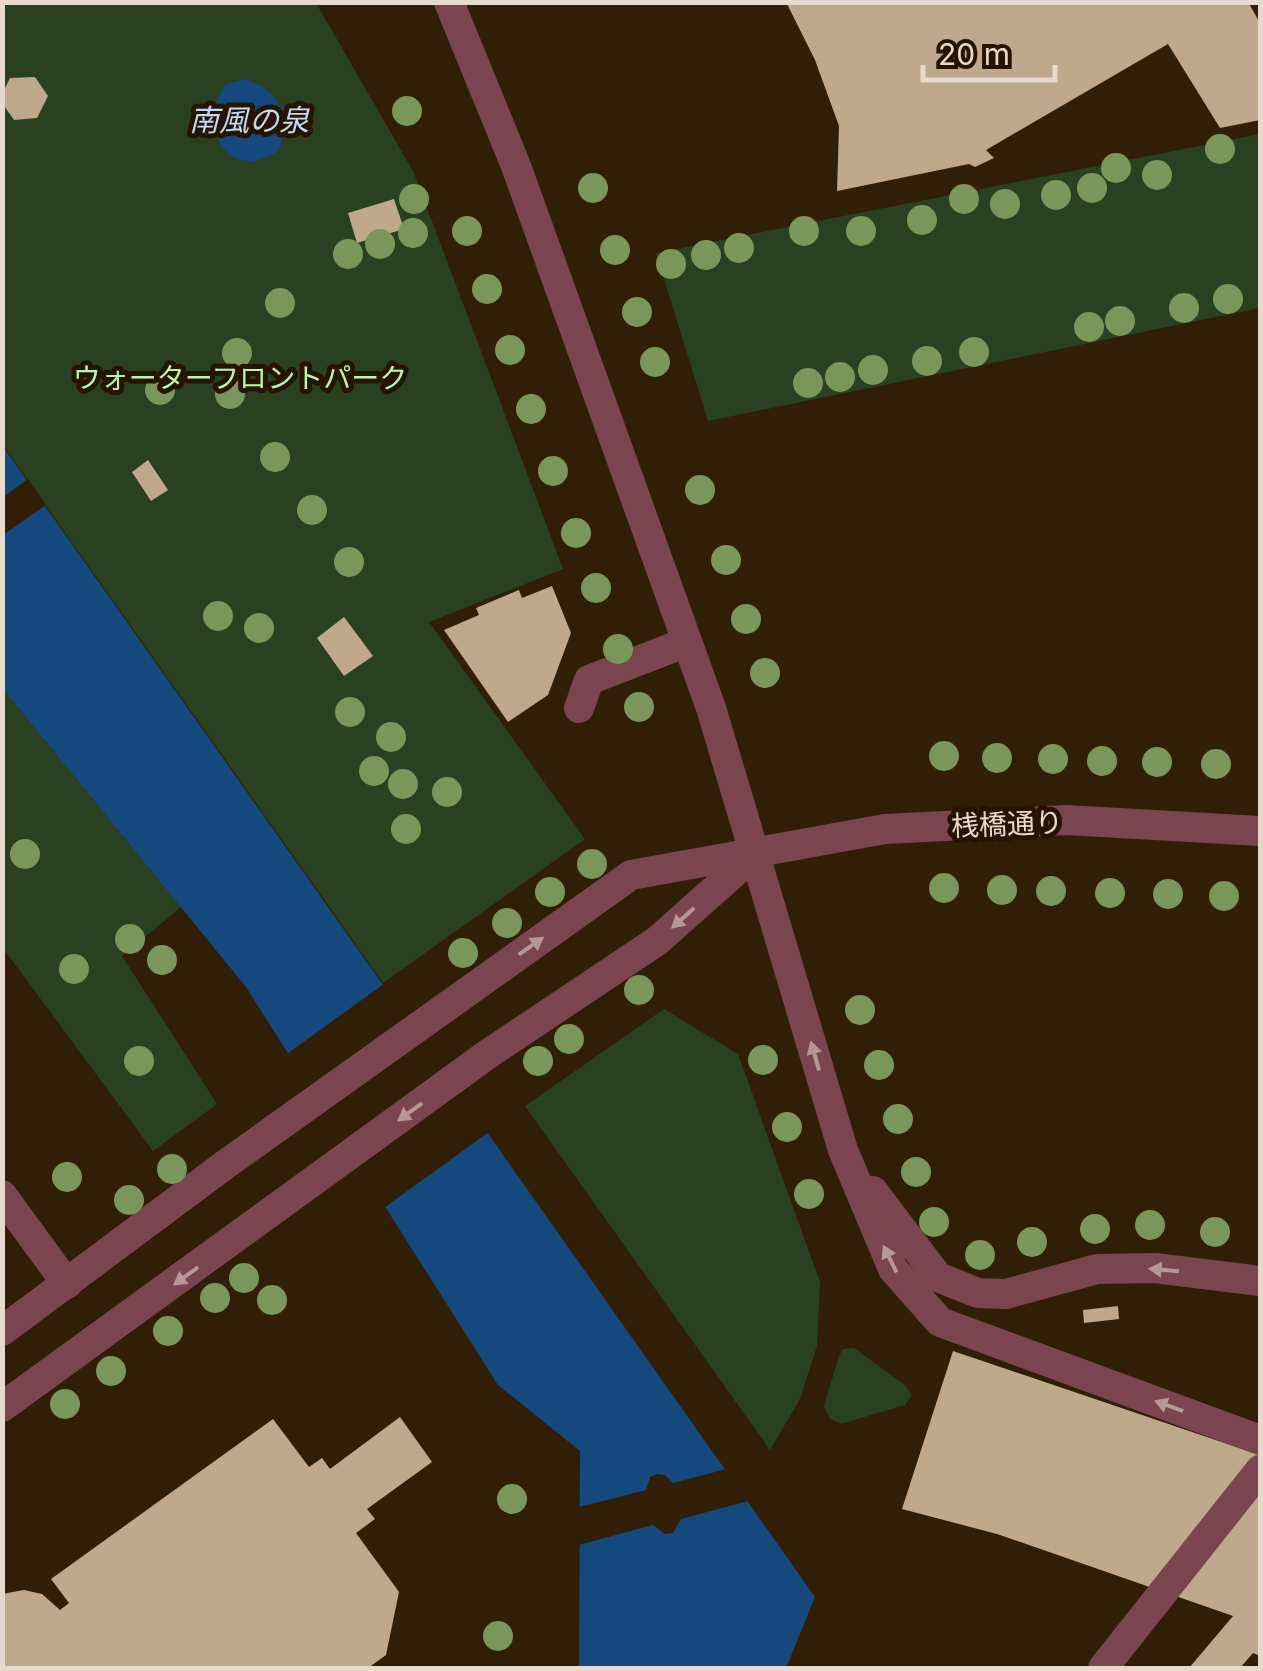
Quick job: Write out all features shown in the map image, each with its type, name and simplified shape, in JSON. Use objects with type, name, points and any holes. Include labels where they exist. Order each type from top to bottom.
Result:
[{"type":"street","points":[[450,2],[511,152],[687,642],[756,853],[843,1150],[893,1269],[940,1322],[1260,1440]]},
{"type":"street","points":[[579,708],[589,680],[687,642]]},
{"type":"street","name":"桟橋通り","points":[[2,1331],[226,1164],[631,875],[885,829],[1066,820],[1260,832]]},
{"type":"street","points":[[2,1407],[266,1219],[488,1054],[657,941],[756,853]]},
{"type":"street","points":[[843,1150],[938,1277],[978,1293],[1006,1294],[1097,1270],[1155,1268],[1260,1281]]},
{"type":"street","points":[[2,1194],[67,1284]]},
{"type":"street","points":[[1103,1668],[1260,1470]]},
{"type":"green space","name":"ウォーターフロントパーク","points":[[3,3],[316,3],[413,171],[563,569],[429,622],[585,839],[383,983],[3,445]]},
{"type":"green space","points":[[1260,134],[1260,308],[708,421],[656,253]]},
{"type":"green space","points":[[3,689],[181,907],[122,956],[217,1104],[153,1151],[3,948]]},
{"type":"green space","points":[[664,1009],[738,1054],[820,1282],[817,1346],[800,1399],[770,1450],[525,1106]]},
{"type":"green space","points":[[854,1348],[906,1386],[912,1395],[905,1405],[841,1424],[830,1419],[824,1406],[839,1356],[843,1349]]},
{"type":"water","name":"南風の泉","points":[[245,79],[275,97],[284,126],[279,150],[247,161],[233,157],[223,148],[214,119],[226,84]]},
{"type":"water","points":[[2,445],[815,1597],[786,1668],[579,1668],[580,1451],[498,1385],[246,987],[3,689]]},
{"type":"pier","points":[[28,479],[46,505],[3,535],[3,497]]},
{"type":"pier","points":[[388,981],[493,1129],[381,1210],[284,1056]]},
{"type":"pier","points":[[730,1468],[752,1500],[681,1519],[673,1533],[665,1534],[653,1525],[575,1546],[575,1508],[646,1490],[650,1477],[657,1474],[665,1475],[673,1483]]},
{"type":"building","points":[[786,2],[1248,2],[1260,23],[1260,120],[1220,128],[1168,44],[986,150],[994,158],[975,167],[969,164],[837,191],[839,126],[815,60]]},
{"type":"building","points":[[35,77],[48,96],[37,118],[14,120],[2,103],[2,94],[10,78]]},
{"type":"building","points":[[394,199],[404,229],[357,243],[348,213]]},
{"type":"building","points":[[148,460],[168,490],[151,501],[132,472]]},
{"type":"building","points":[[552,586],[571,633],[548,695],[508,722],[444,630],[479,615],[476,608],[519,590],[522,598]]},
{"type":"building","points":[[344,617],[373,656],[344,676],[317,638]]},
{"type":"building","points":[[1118,1306],[1119,1319],[1084,1323],[1083,1310]]},
{"type":"building","points":[[953,1351],[1260,1455],[1260,1656],[1253,1653],[1240,1668],[1189,1668],[1233,1616],[997,1534],[902,1509]]},
{"type":"building","points":[[400,1417],[432,1462],[367,1509],[375,1519],[356,1533],[399,1592],[386,1655],[368,1668],[2,1668],[2,1594],[24,1590],[42,1594],[60,1610],[69,1603],[51,1579],[273,1419],[309,1467],[322,1458],[330,1469]]}]
